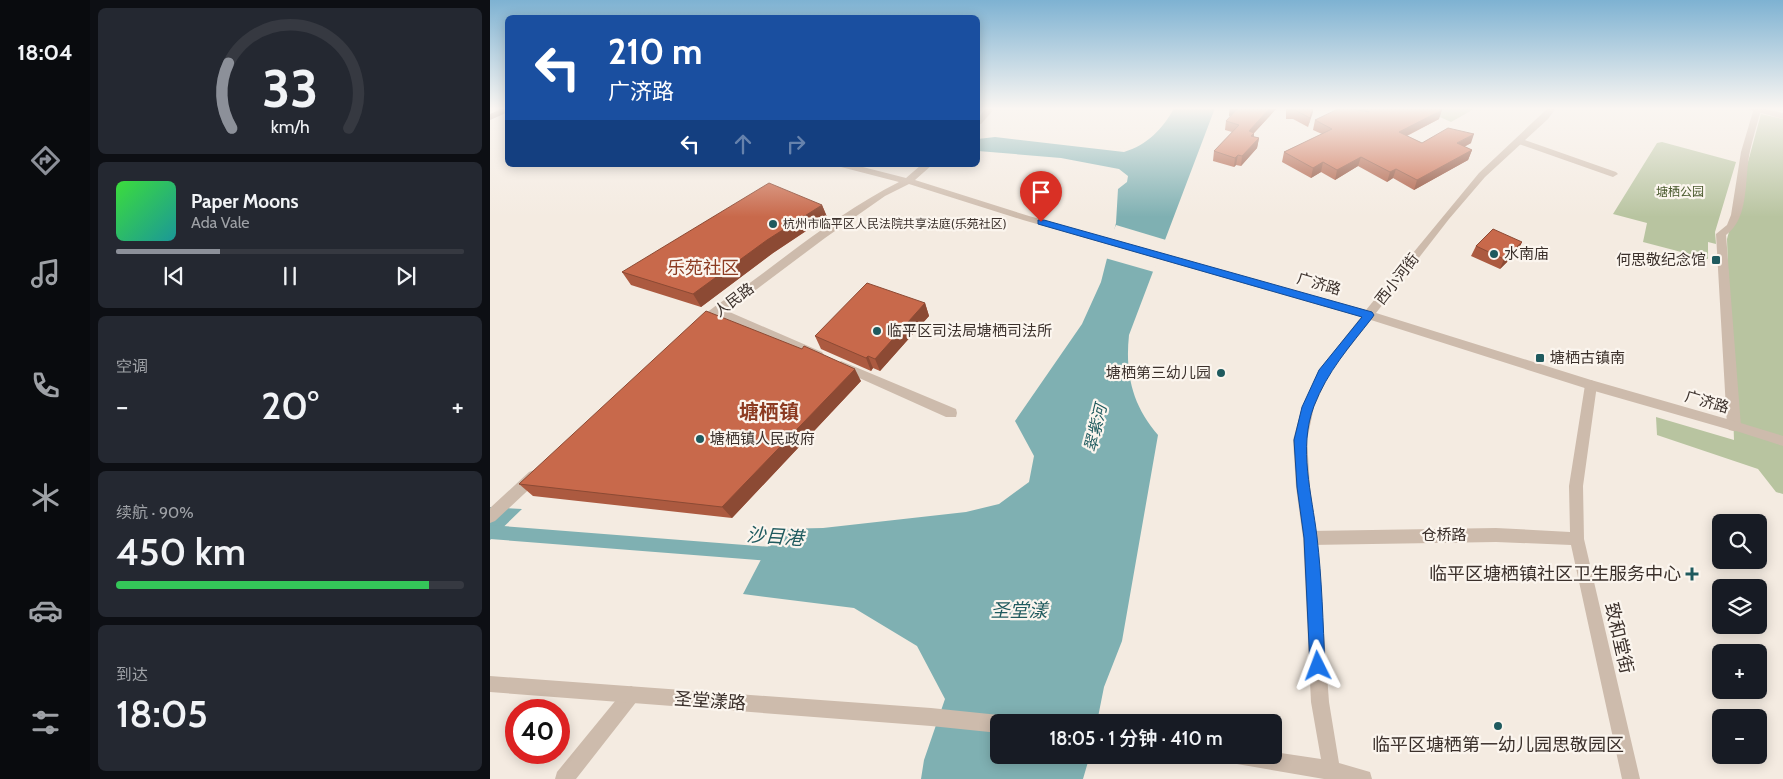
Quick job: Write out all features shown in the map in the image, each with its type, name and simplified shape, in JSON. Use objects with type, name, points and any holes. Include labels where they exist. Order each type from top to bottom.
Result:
[{"type":"street","name":"西小河街","points":[[1332,774],[1320,702],[1310,538],[1303,487],[1300,440],[1308,407],[1325,370],[1446,217],[1482,175],[1515,144]]},
{"type":"street","points":[[1529,144],[1613,174]]},
{"type":"street","points":[[1734,426],[1721,234],[1731,227],[1736,215],[1746,144]]},
{"type":"street","name":"广济路","points":[[852,167],[908,181],[1104,240],[1369,315],[1591,386],[1783,441]]},
{"type":"street","name":"人民路","points":[[692,333],[718,311],[882,194],[908,181],[926,167]]},
{"type":"street","points":[[718,311],[951,413]]},
{"type":"street","name":"致和堂街","points":[[1591,386],[1576,486],[1577,540],[1631,779]]},
{"type":"street","points":[[490,517],[543,467]]},
{"type":"street","name":"仓桥路","points":[[1310,538],[1392,535],[1496,535],[1577,540]]},
{"type":"street","name":"圣堂漾路","points":[[490,684],[990,723]]},
{"type":"street","points":[[564,779],[631,695]]},
{"type":"street","points":[[1282,764],[1364,779]]},
{"type":"green space","name":"塘栖公园","points":[[1656,144],[1671,144],[1736,162],[1715,232],[1716,244],[1708,242],[1708,259],[1643,242],[1647,223],[1613,214]]},
{"type":"green space","points":[[1753,144],[1783,144],[1783,494],[1776,492],[1758,469],[1657,435],[1656,417],[1734,440],[1727,239]]},
{"type":"water","name":"圣堂漾","points":[[980,144],[1058,144],[1124,152],[1141,144],[1201,144],[1129,335],[1128,362],[1132,388],[1142,412],[1158,435],[1122,641],[1104,687],[1099,714],[990,714],[990,764],[1087,764],[1083,779],[921,779],[924,760],[945,699],[917,646],[854,608],[743,594],[777,529],[823,528],[966,512],[999,504],[1029,482],[1034,456],[1015,421],[1082,324],[1101,282],[1116,223],[1118,189],[1127,182],[1128,176],[1119,169],[1061,158],[980,151]]},
{"type":"water","points":[[490,507],[522,509],[490,540]]},
{"type":"pier","points":[[1116,225],[1166,240],[1154,272],[1105,258]]},
{"type":"building","points":[[1220,144],[1253,144],[1242,156],[1238,155],[1235,158],[1214,151]]},
{"type":"building","points":[[1300,144],[1460,144],[1472,150],[1417,180],[1396,169],[1390,172],[1361,157],[1337,170],[1323,162],[1313,168],[1284,152]]},
{"type":"building","points":[[769,183],[822,205],[767,240],[693,294],[622,272]]},
{"type":"building","points":[[1493,229],[1522,242],[1504,259],[1476,246]]},
{"type":"building","name":"临平区司法局塘栖司法所","points":[[867,283],[925,303],[875,359],[868,356],[866,358],[815,336]]},
{"type":"building","name":"塘栖镇人民政府","points":[[706,311],[802,349],[804,346],[855,369],[722,507],[519,484]]},
{"type":"waterway","name":"沙目港","points":[[490,532],[783,555]]},
{"type":"place","name":"杭州市临平区人民法院共享法庭(乐苑社区)","points":[[773,224]]},
{"type":"place","name":"水南庙","points":[[1494,254]]},
{"type":"place","name":"何思敬纪念馆","points":[[1716,260]]},
{"type":"place","name":"临平区司法局塘栖司法所","points":[[877,331]]},
{"type":"place","name":"塘栖古镇南","points":[[1540,358]]},
{"type":"place","name":"塘栖第三幼儿园","points":[[1221,373]]},
{"type":"place","name":"塘栖镇人民政府","points":[[700,439]]},
{"type":"place","name":"临平区塘栖镇社区卫生服务中心","points":[[1692,574]]},
{"type":"place","name":"临平区塘栖第一幼儿园思敬园区","points":[[1498,726]]},
{"type":"district","name":"乐苑社区","points":[[703,268]]},
{"type":"district","name":"塘栖镇","points":[[769,412]]},
{"type":"route","points":[[1041,222],[1369,315],[1325,370],[1308,407],[1300,440],[1303,487],[1310,538],[1318,666]]},
{"type":"water label","name":"翠紫河","points":[[1095,428]]}]
